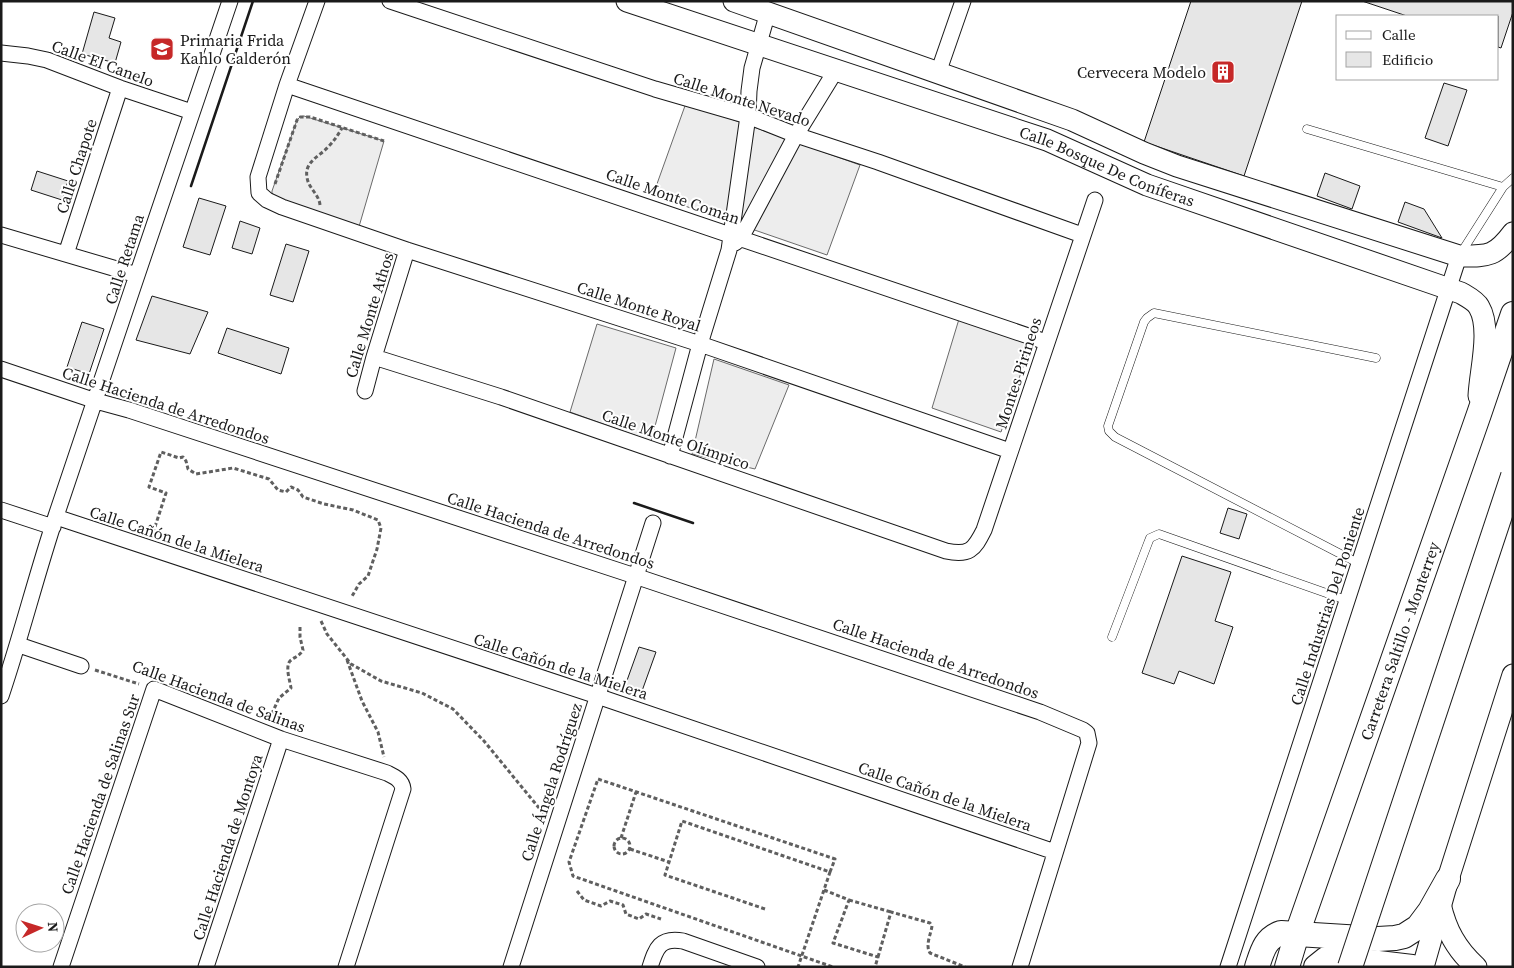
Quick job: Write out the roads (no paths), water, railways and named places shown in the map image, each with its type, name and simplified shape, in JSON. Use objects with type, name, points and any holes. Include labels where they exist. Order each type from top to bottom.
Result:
[{"type":"main road","name":"Carretera Saltillo - Monterrey","points":[[1287,967],[1513,314]]},
{"type":"main road","points":[[1350,967],[1513,476]]},
{"type":"main road","points":[[1257,967],[1264,948],[1270,939],[1281,933],[1378,939],[1404,936],[1418,927],[1430,911],[1448,879]]},
{"type":"main road","points":[[1316,967],[1326,960],[1336,958],[1412,967]]},
{"type":"street","name":"Calle Retama","points":[[1,696],[19,645],[54,522],[230,1]]},
{"type":"street","points":[[287,85],[317,1]]},
{"type":"street","name":"Calle Monte Nevado","points":[[390,1],[655,89],[748,116],[796,135],[878,162],[1082,235]]},
{"type":"street","name":"Calle Bosque De Coníferas","points":[[627,1],[1047,140],[1147,186],[1461,292],[1479,306],[1485,331],[1479,393],[1479,414]]},
{"type":"street","points":[[938,73],[963,1]]},
{"type":"street","name":"Calle Bosque De Coníferas","points":[[736,2],[1072,120],[1177,166],[1460,256],[1484,256],[1495,252],[1504,245],[1513,233]]},
{"type":"street","points":[[736,236],[752,68],[768,12]]},
{"type":"street","name":"Calle El Canelo","points":[[2,56],[28,56],[47,60],[120,88],[192,112]]},
{"type":"street","points":[[670,456],[700,344],[729,250],[836,70]]},
{"type":"street","name":"Calle Monte Royal","points":[[287,85],[258,177],[257,188],[265,192],[267,200],[282,207],[407,250],[700,344],[1010,451]]},
{"type":"street","name":"Calle Monte Coman","points":[[287,85],[1046,342]]},
{"type":"street","name":"Calle Chapote","points":[[66,254],[120,88]]},
{"type":"street","name":"Montes Pirineos","points":[[968,552],[973,548],[984,530],[1095,200]]},
{"type":"street","points":[[1,235],[137,275]]},
{"type":"street","name":"Calle Monte Athos","points":[[365,390],[407,250]]},
{"type":"street","name":"Calle Industrias Del Poniente","points":[[1228,967],[1358,563],[1460,256]]},
{"type":"street","name":"Calle Monte Olímpico","points":[[374,357],[501,398],[946,551],[955,553],[968,552]]},
{"type":"street","name":"Calle Hacienda de Arredondos","points":[[1,369],[635,576],[1040,712],[1079,727],[1087,733],[1089,743],[1055,852]]},
{"type":"street","name":"Calle Cañón de la Mielera","points":[[1,510],[54,522],[317,604],[597,696],[1055,852]]},
{"type":"street","name":"Calle Ángela Rodríguez","points":[[511,967],[653,523]]},
{"type":"street","points":[[19,645],[81,666]]},
{"type":"street","points":[[1423,967],[1440,904],[1513,674]]},
{"type":"street","name":"Calle Hacienda de Salinas","points":[[154,689],[281,738],[387,773],[396,777],[402,783],[403,789],[346,967]]},
{"type":"street","name":"Calle Hacienda de Salinas Sur","points":[[61,967],[154,689]]},
{"type":"street","name":"Calle Hacienda de Montoya","points":[[206,967],[281,738]]},
{"type":"street","points":[[1020,967],[1055,852]]},
{"type":"street","points":[[1440,904],[1444,922],[1451,937],[1459,949],[1476,967]]},
{"type":"street","points":[[650,967],[654,953],[662,942],[672,940],[683,941],[757,967]]},
{"type":"lane","points":[[1307,129],[1503,187]]},
{"type":"lane","points":[[1460,256],[1503,187],[1513,178]]},
{"type":"lane","points":[[1358,563],[1111,435],[1108,426],[1144,322],[1154,313],[1376,358]]},
{"type":"lane","points":[[1112,637],[1150,538],[1159,534],[1346,600]]},
{"type":"place","name":"Primaria Frida Kahlo Calderón","points":[[162,49]]},
{"type":"place","name":"Cervecera Modelo","points":[[1223,72]]}]
